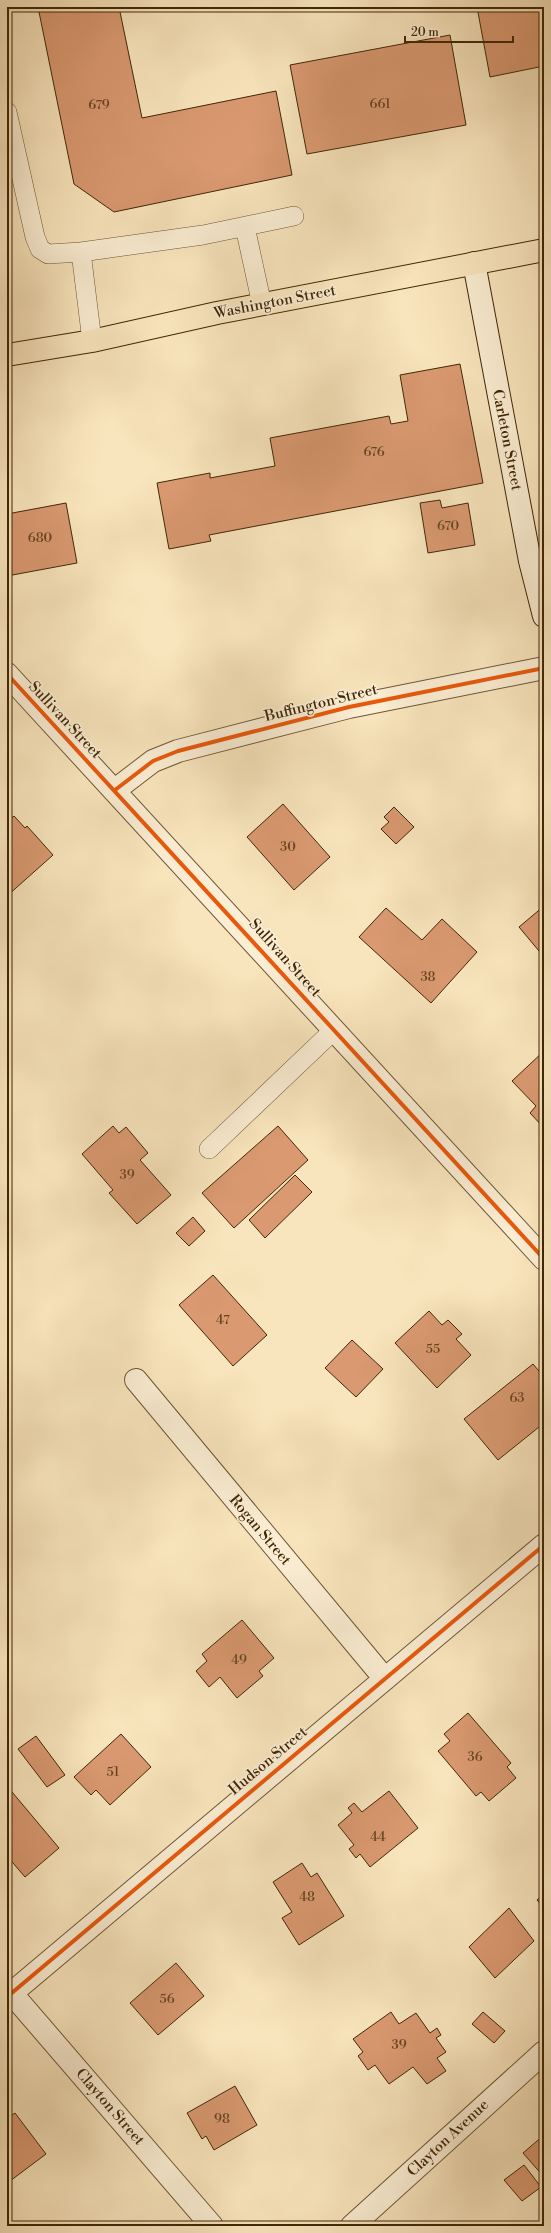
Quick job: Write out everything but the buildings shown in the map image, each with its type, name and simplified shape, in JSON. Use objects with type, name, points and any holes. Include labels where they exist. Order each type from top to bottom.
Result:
[{"type":"main road","name":"Washington Street","points":[[7,355],[92,341],[262,305],[544,250]]},
{"type":"street","name":"Carleton Street","points":[[474,263],[537,559],[544,616]]},
{"type":"street","name":"Buffington Street","points":[[115,790],[153,761],[178,751],[349,707],[544,668]]},
{"type":"street","name":"Sullivan Street","points":[[7,674],[544,1259]]},
{"type":"street","name":"Rogan Street","points":[[136,1380],[385,1679]]},
{"type":"street","name":"Hudson Street","points":[[8,1993],[385,1679],[544,1544]]},
{"type":"street","name":"Clayton Street","points":[[8,1993],[212,2226]]},
{"type":"street","name":"Clayton Avenue","points":[[352,2226],[544,2052]]},
{"type":"lane","points":[[7,112],[40,248],[48,254],[81,252],[245,226],[294,216]]},
{"type":"lane","points":[[245,226],[262,305]]},
{"type":"lane","points":[[81,252],[92,341]]},
{"type":"lane","points":[[209,1149],[334,1030]]},
{"type":"cycle path","points":[[115,790],[153,761],[178,751],[349,707],[544,668]]},
{"type":"cycle path","points":[[7,674],[544,1259]]},
{"type":"cycle path","points":[[7,1997],[544,1545]]}]
